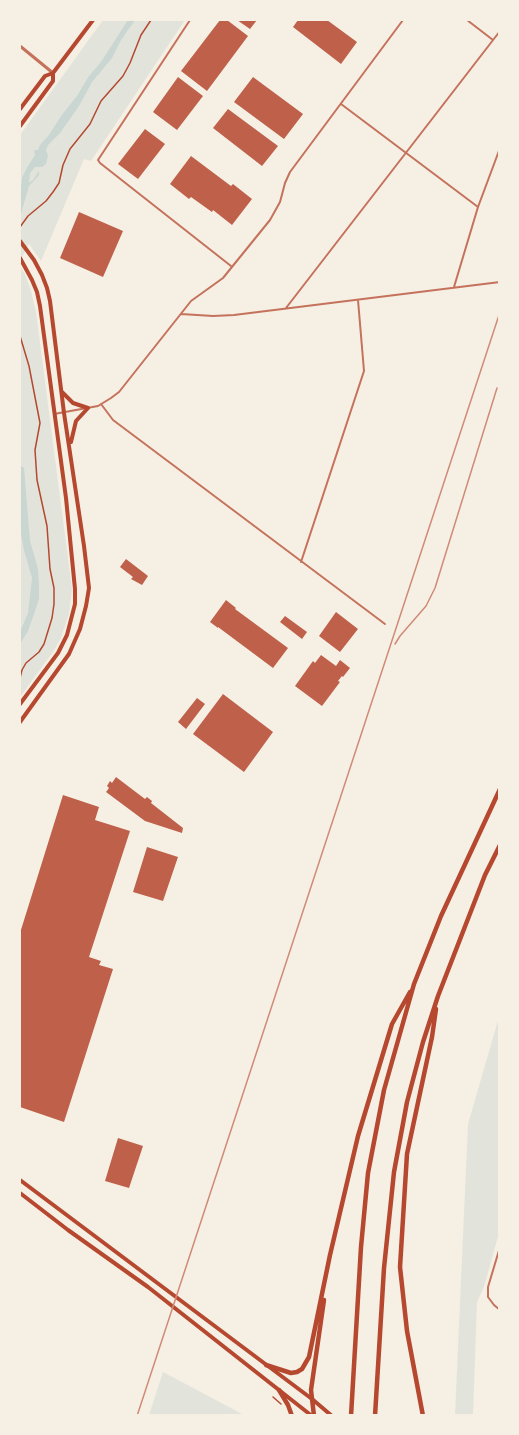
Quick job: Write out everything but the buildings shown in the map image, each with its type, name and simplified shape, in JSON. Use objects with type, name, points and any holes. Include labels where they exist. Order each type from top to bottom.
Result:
[{"type":"highway","points":[[351,1416],[368,1173],[384,1090],[414,984],[441,916],[500,789]]},
{"type":"highway","points":[[375,1416],[384,1268],[394,1172],[407,1102],[438,996],[485,875],[500,845]]},
{"type":"highway","points":[[266,1365],[291,1373],[302,1369],[309,1357],[358,1136],[392,1024],[414,984]]},
{"type":"highway","points":[[423,1416],[407,1331],[400,1267],[407,1154],[432,1037],[438,996]]},
{"type":"highway","points":[[313,1416],[311,1390],[330,1255]]},
{"type":"highway","points":[[279,1390],[292,1416]]},
{"type":"main road","points":[[20,109],[45,76],[53,73],[93,20]]},
{"type":"main road","points":[[20,126],[53,81],[53,73]]},
{"type":"main road","points":[[20,242],[34,260],[47,288],[50,301],[89,588],[80,629],[69,654],[20,723]]},
{"type":"main road","points":[[20,258],[37,292],[73,566],[75,604],[67,635],[58,653],[20,705]]},
{"type":"main road","points":[[62,392],[73,403],[88,408],[76,421],[70,446]]},
{"type":"main road","points":[[20,1180],[332,1416]]},
{"type":"main road","points":[[20,1193],[194,1321],[313,1416]]},
{"type":"street","points":[[190,20],[98,160],[100,164],[232,267]]},
{"type":"street","points":[[54,414],[88,408],[111,398],[125,386],[193,299],[223,278],[270,220],[280,202],[290,172],[403,20]]},
{"type":"street","points":[[467,20],[492,40]]},
{"type":"street","points":[[286,308],[500,31]]},
{"type":"street","points":[[20,46],[53,73]]},
{"type":"street","points":[[340,103],[478,207]]},
{"type":"street","points":[[454,287],[478,207],[500,148]]},
{"type":"street","points":[[180,314],[234,315],[500,282]]},
{"type":"street","points":[[301,562],[364,371],[358,300]]},
{"type":"street","points":[[101,404],[113,420],[385,624]]},
{"type":"street","points":[[500,1247],[488,1287],[488,1297],[500,1310]]},
{"type":"path","points":[[20,227],[28,216],[46,201],[59,183],[66,156],[90,124],[101,101],[123,76],[141,35],[151,20]]},
{"type":"path","points":[[20,336],[30,366],[40,423],[35,450],[37,480],[47,526],[54,604],[44,644],[39,652],[26,663],[20,678]]},
{"type":"path","points":[[273,1397],[284,1407]]},
{"type":"shaded area","points":[[103,20],[185,20],[91,161],[84,159],[41,261],[29,244],[20,261],[20,135]]},
{"type":"shaded area","points":[[128,20],[135,20],[112,58],[92,82],[60,133],[48,145],[46,164],[42,167],[35,167],[30,173],[29,183],[39,171],[39,175],[29,186],[20,217],[22,178],[35,155],[34,151],[38,150],[77,96]]},
{"type":"shaded area","points":[[20,267],[25,274],[36,312],[72,589],[69,614],[60,640],[20,697]]},
{"type":"shaded area","points":[[20,458],[21,466],[24,468],[30,541],[38,569],[39,599],[28,631],[20,644],[20,632],[28,613],[32,578],[20,529]]},
{"type":"shaded area","points":[[499,1017],[499,1233],[484,1287],[477,1302],[473,1415],[455,1415],[468,1124]]},
{"type":"shaded area","points":[[163,1372],[244,1415],[149,1415]]},
{"type":"railway","points":[[137,1416],[500,312]]},
{"type":"railway","points":[[395,644],[426,606],[435,588],[497,388]]}]
